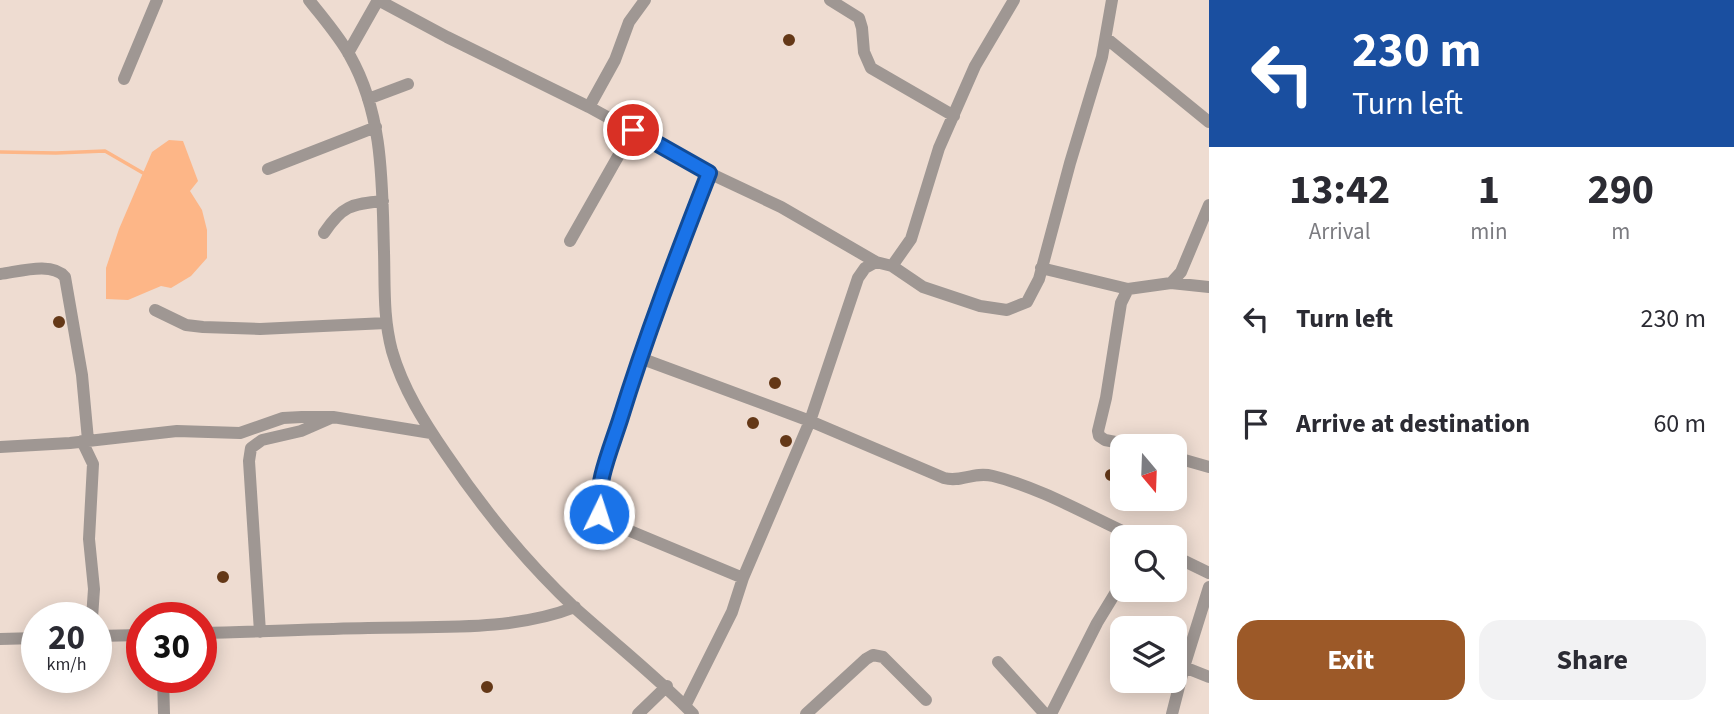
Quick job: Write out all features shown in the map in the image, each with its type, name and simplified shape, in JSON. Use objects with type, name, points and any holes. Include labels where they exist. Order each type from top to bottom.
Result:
[{"type":"street","points":[[124,79],[157,0]]},
{"type":"street","points":[[309,0],[348,53],[368,99],[376,127],[383,201],[383,294],[386,323],[408,395],[431,433],[486,511],[575,607],[667,686],[689,710],[810,421],[858,278],[864,268],[876,262]]},
{"type":"street","points":[[348,53],[378,0],[589,107],[709,173],[781,207],[876,262],[892,266],[915,283],[980,306],[1007,310],[1027,302],[1034,292],[1106,38],[1112,0]]},
{"type":"street","points":[[589,107],[615,60],[629,22],[645,0]]},
{"type":"street","points":[[830,0],[859,18],[864,52],[871,68],[954,116]]},
{"type":"street","points":[[892,266],[911,239],[939,148],[975,66],[1014,0]]},
{"type":"street","points":[[1106,38],[1209,122]]},
{"type":"street","points":[[368,99],[408,84]]},
{"type":"street","points":[[268,169],[376,127]]},
{"type":"street","points":[[570,241],[633,130]]},
{"type":"street","points":[[709,173],[640,358],[602,475],[598,501],[600,517],[606,521],[743,578]]},
{"type":"street","points":[[324,233],[335,216],[347,207],[383,201]]},
{"type":"street","points":[[1171,283],[1181,272],[1209,205]]},
{"type":"street","points":[[1041,268],[1128,289],[1171,283],[1209,287]]},
{"type":"street","points":[[0,274],[54,269],[65,277],[82,375],[85,440],[93,464],[89,539],[93,602]]},
{"type":"street","points":[[1110,441],[1100,436],[1098,431],[1121,303],[1128,289]]},
{"type":"street","points":[[155,310],[186,325],[203,327],[260,329],[386,323]]},
{"type":"street","points":[[640,358],[810,421],[944,478],[955,480],[973,474],[988,475],[1017,484],[1110,526]]},
{"type":"street","points":[[0,447],[177,431],[236,434],[289,417],[333,417],[431,433]]},
{"type":"street","points":[[260,632],[249,461],[251,448],[262,440],[309,428],[333,417]]},
{"type":"street","points":[[1187,461],[1209,467]]},
{"type":"street","points":[[1187,562],[1209,573]]},
{"type":"street","points":[[1187,657],[1209,587]]},
{"type":"street","points":[[998,662],[1048,714],[1110,602]]},
{"type":"street","points":[[217,633],[452,627],[534,620],[575,607]]},
{"type":"street","points":[[0,639],[21,638]]},
{"type":"street","points":[[806,714],[873,655],[883,657],[926,700]]},
{"type":"street","points":[[1187,668],[1209,677]]},
{"type":"street","points":[[638,714],[667,686]]},
{"type":"street","points":[[163,693],[164,714]]},
{"type":"street","points":[[1172,714],[1177,693]]},
{"type":"shaded area","points":[[169,140],[183,141],[198,181],[190,191],[202,210],[207,230],[207,258],[191,276],[171,288],[161,286],[128,300],[106,299],[106,268],[119,229],[152,152]]},
{"type":"building","points":[[789,34],[795,40],[789,46],[783,40]]},
{"type":"building","points":[[59,316],[65,322],[59,328],[53,322]]},
{"type":"building","points":[[775,377],[781,383],[775,389],[769,383]]},
{"type":"building","points":[[753,417],[759,423],[753,429],[747,423]]},
{"type":"building","points":[[786,435],[792,441],[786,447],[780,441]]},
{"type":"building","points":[[1110,470],[1110,480],[1105,475]]},
{"type":"building","points":[[223,571],[229,577],[223,583],[217,577]]},
{"type":"building","points":[[487,681],[493,687],[487,693],[481,687]]},
{"type":"waterway","points":[[0,152],[105,151],[143,173]]},
{"type":"route","points":[[599,514],[598,491],[625,403],[660,300],[709,173],[633,130]]}]
